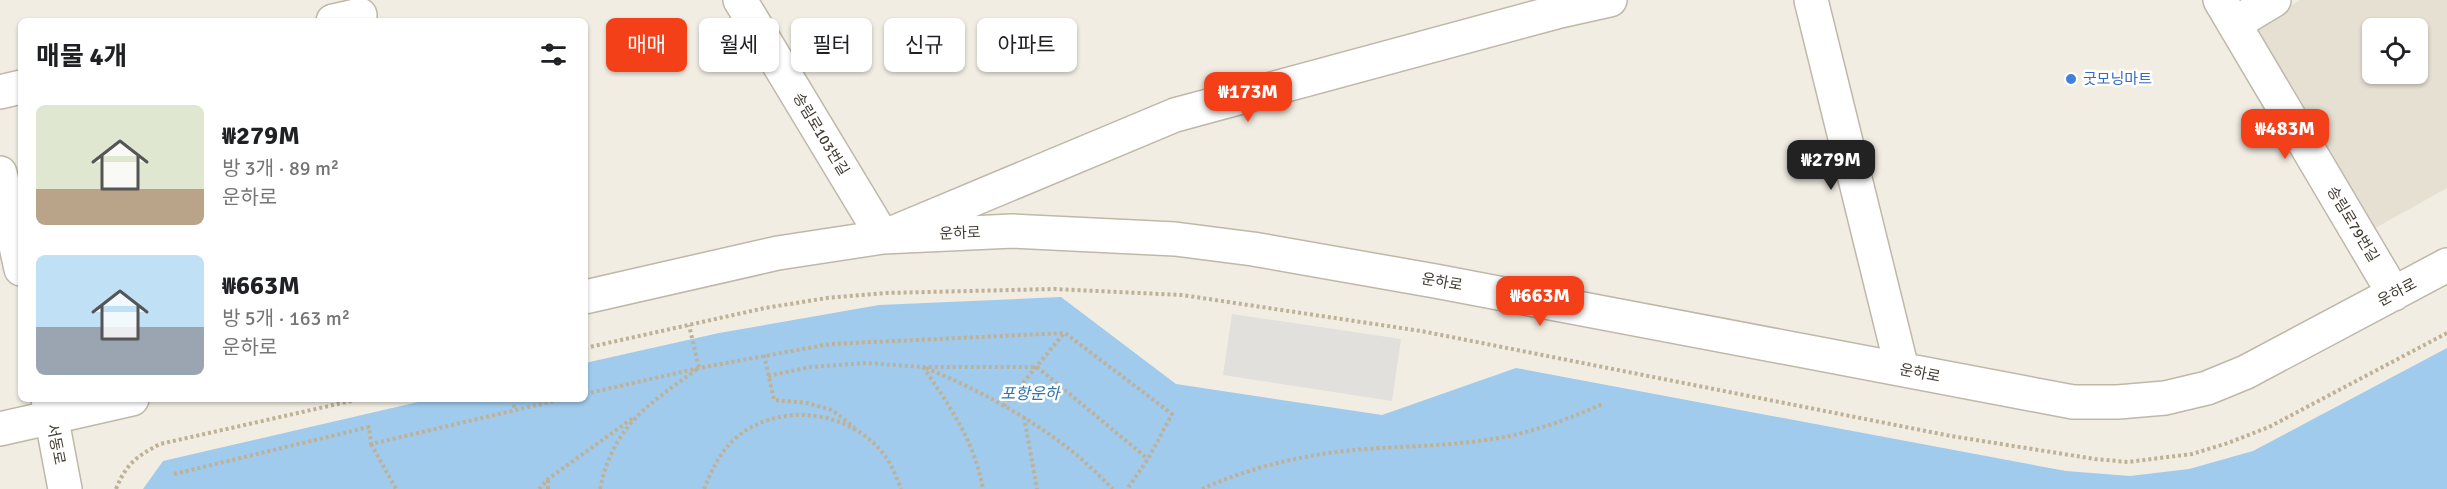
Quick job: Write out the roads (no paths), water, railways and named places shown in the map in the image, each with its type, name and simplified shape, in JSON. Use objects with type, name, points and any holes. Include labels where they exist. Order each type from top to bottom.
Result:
[{"type":"street","name":"송림로103번길","points":[[740,0],[883,237]]},
{"type":"street","points":[[883,237],[1175,116],[1553,6],[1610,0]]},
{"type":"street","points":[[1810,0],[1902,369]]},
{"type":"street","points":[[2227,12],[2274,0]]},
{"type":"street","name":"송림로79번길","points":[[2227,12],[2394,294]]},
{"type":"street","points":[[0,92],[18,88]]},
{"type":"street","points":[[2,191],[18,257]]},
{"type":"street","name":"운하로","points":[[588,296],[778,253],[883,237],[1013,231],[1175,239],[1253,249],[1435,281],[2073,402],[2118,402],[2165,398],[2206,388],[2246,372],[2447,265]]},
{"type":"street","points":[[0,429],[49,408],[104,402]]},
{"type":"street","name":"서동로","points":[[49,408],[65,489]]},
{"type":"water","name":"포항운하","points":[[1061,297],[1176,384],[1382,415],[1516,368],[2066,471],[2130,476],[2189,469],[2253,451],[2447,348],[2447,489],[143,489],[163,461],[418,402],[588,402],[588,362],[719,333],[879,305]]},
{"type":"place","name":"굿모닝마트","points":[[2071,79]]}]
